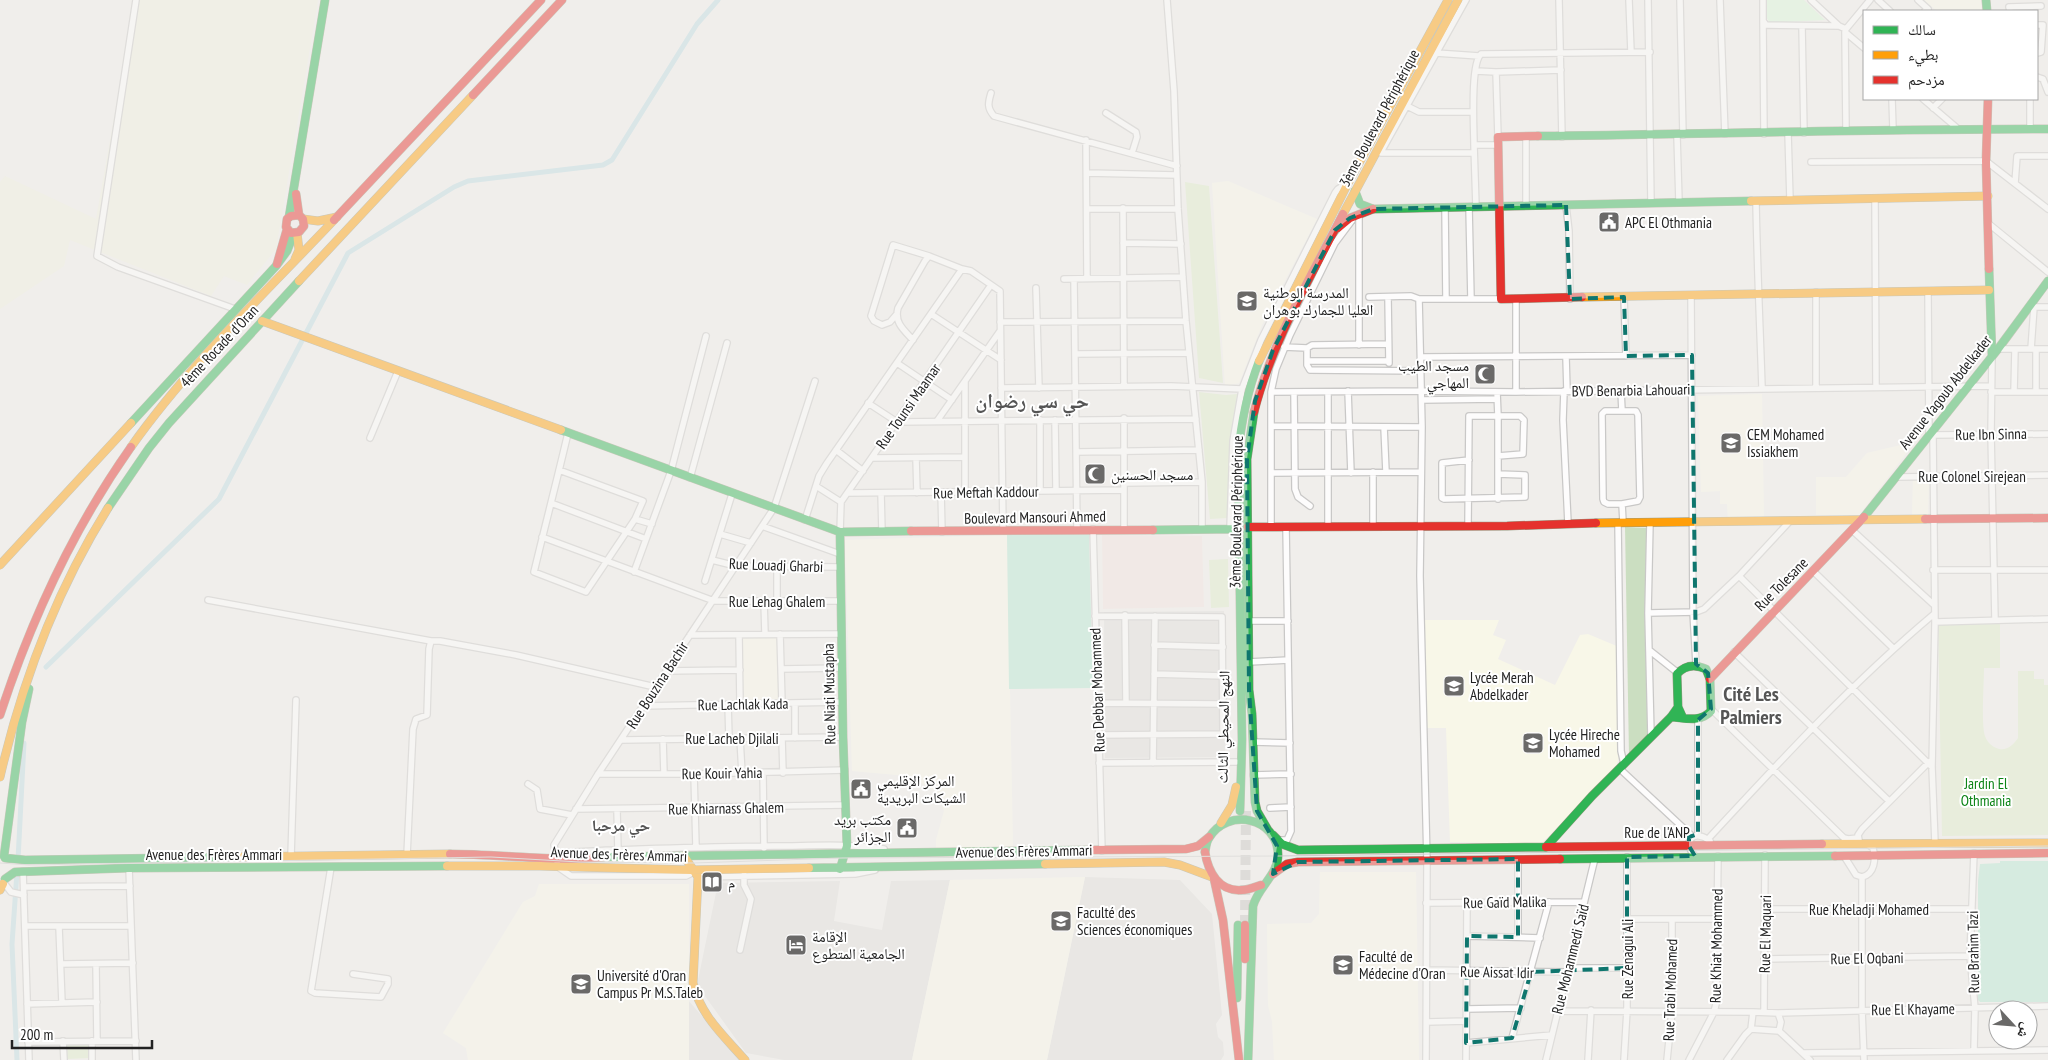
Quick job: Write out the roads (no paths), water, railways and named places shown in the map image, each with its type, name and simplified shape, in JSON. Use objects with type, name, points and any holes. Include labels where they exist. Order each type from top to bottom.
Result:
[{"type":"main road","points":[[289,268],[299,250],[293,232],[286,222],[289,217],[295,187],[325,0]]},
{"type":"main road","name":"4ème Rocade d'Oran","points":[[0,714],[27,639],[77,532],[126,454],[159,408],[541,0]]},
{"type":"main road","name":"4ème Rocade d'Oran","points":[[0,777],[19,701],[53,612],[89,540],[139,461],[182,407],[562,0]]},
{"type":"main road","name":"3ème Boulevard Périphérique","points":[[1244,811],[1238,455],[1242,417],[1249,386],[1263,350],[1348,183],[1448,0]]},
{"type":"main road","name":"3ème Boulevard Périphérique","points":[[1272,834],[1257,811],[1255,802],[1249,690],[1248,439],[1261,383],[1273,350],[1355,191],[1458,0]]},
{"type":"main road","points":[[1988,100],[1986,161],[1992,356]]},
{"type":"main road","points":[[1989,290],[1501,299],[1498,141],[1526,137],[1788,134],[1846,130],[2048,129]]},
{"type":"main road","points":[[0,565],[276,266],[293,232],[304,226],[295,187]]},
{"type":"main road","points":[[1355,191],[1357,200],[1361,205],[1373,209]]},
{"type":"main road","points":[[1335,230],[1350,218],[1373,209],[1790,200],[1875,200],[1988,196]]},
{"type":"main road","points":[[289,217],[293,215],[318,221],[338,216]]},
{"type":"main road","name":"Avenue Yagoub Abdelkader","points":[[1863,519],[2031,307],[2048,281]]},
{"type":"main road","name":"Boulevard Mansouri Ahmed","points":[[262,320],[303,337],[840,532],[1238,529]]},
{"type":"main road","points":[[1248,527],[1507,526],[1621,522],[2048,518]]},
{"type":"main road","name":"Rue Tolesane","points":[[1710,679],[1718,668],[1863,519]]},
{"type":"main road","name":"Rue Niati Mustapha","points":[[840,532],[843,737],[846,805],[845,850],[840,869]]},
{"type":"main road","points":[[2,884],[7,866],[3,855],[26,701],[53,612]]},
{"type":"main road","points":[[0,700],[27,639]]},
{"type":"main road","name":"النهج المحيطي الثالث","points":[[1220,825],[1232,805],[1236,790],[1237,665],[1240,656]]},
{"type":"main road","points":[[1683,718],[1678,707],[1678,673],[1687,666],[1696,664],[1706,669],[1718,668]]},
{"type":"main road","points":[[1671,717],[1698,720],[1708,714],[1711,709],[1710,679],[1706,669]]},
{"type":"main road","name":"النهج المحيطي الثالث","points":[[1244,811],[1249,690]]},
{"type":"main road","points":[[1546,847],[1671,717],[1678,707]]},
{"type":"main road","points":[[1239,1060],[1223,920],[1213,878],[1206,864],[1205,857],[1209,837],[1220,825],[1231,820],[1247,818],[1262,824],[1272,834],[1278,854],[1273,874],[1255,896],[1253,906],[1248,1060]]},
{"type":"main road","name":"Rue de l'ANP","points":[[1272,834],[1287,846],[1298,850],[1518,860],[1765,855],[1844,856],[2048,853]]},
{"type":"main road","name":"Avenue des Frères Ammari","points":[[3,855],[14,860],[502,854],[555,855],[584,859],[618,852],[684,856],[764,851],[845,850],[896,852],[1192,849],[1209,837]]},
{"type":"main road","name":"Rue de l'ANP","points":[[1273,874],[1287,864],[1298,862],[1546,847],[1689,846],[1861,840],[1935,843],[2048,843]]},
{"type":"main road","points":[[684,856],[695,875],[694,995],[710,1020],[745,1060]]},
{"type":"main road","name":"Avenue des Frères Ammari","points":[[19,871],[129,868],[558,867],[695,875],[840,869],[1164,862],[1193,868],[1213,878]]},
{"type":"main road","points":[[2,884],[19,871]]},
{"type":"main road","points":[[1213,878],[1228,889],[1236,891],[1245,891],[1262,886]]},
{"type":"main road","points":[[1237,1042],[1241,925],[1248,1060]]},
{"type":"street","points":[[136,0],[97,256],[118,267],[235,309]]},
{"type":"street","points":[[1166,0],[1174,91],[1176,175],[1186,321],[1202,482],[1202,528]]},
{"type":"street","points":[[1366,171],[1381,153],[1466,0]]},
{"type":"street","points":[[1559,0],[1562,137]]},
{"type":"street","points":[[1629,0],[1631,52]]},
{"type":"street","points":[[1648,0],[1652,135],[1651,203]]},
{"type":"street","points":[[1679,202],[1680,0]]},
{"type":"street","points":[[1720,0],[1725,134]]},
{"type":"street","points":[[1763,0],[1764,134]]},
{"type":"street","points":[[1811,0],[1863,47]]},
{"type":"street","points":[[1846,130],[1846,30],[1870,0]]},
{"type":"street","points":[[1878,0],[1889,10]]},
{"type":"street","points":[[1918,0],[1928,8],[1927,10]]},
{"type":"street","points":[[2010,10],[2010,7],[2041,6]]},
{"type":"street","points":[[1763,21],[1766,25],[1772,26],[1839,26]]},
{"type":"street","points":[[2038,24],[2043,25],[2041,52],[2038,53]]},
{"type":"street","points":[[1802,26],[1804,133]]},
{"type":"street","points":[[1436,53],[1479,56],[1485,53],[1650,52]]},
{"type":"street","points":[[1471,299],[1473,112],[1479,56]]},
{"type":"street","points":[[1476,71],[1561,70]]},
{"type":"street","points":[[1474,145],[1498,141],[1496,72]]},
{"type":"street","points":[[2038,78],[2043,79],[2048,92]]},
{"type":"street","points":[[991,94],[988,104],[989,111],[994,116],[1176,166]]},
{"type":"street","points":[[1892,100],[1893,129]]},
{"type":"street","points":[[1924,100],[1957,128]]},
{"type":"street","points":[[1934,108],[1941,100]]},
{"type":"street","points":[[2030,100],[2030,129]]},
{"type":"street","points":[[1407,106],[1419,112],[1473,112]]},
{"type":"street","points":[[1106,113],[1136,132],[1137,137],[1132,153]]},
{"type":"street","points":[[1788,134],[1790,200]]},
{"type":"street","points":[[1526,137],[1526,205]]},
{"type":"street","points":[[1086,140],[1087,278]]},
{"type":"street","points":[[1381,153],[1474,153]]},
{"type":"street","points":[[2015,183],[2017,156],[2048,156]]},
{"type":"street","points":[[1811,162],[1986,161],[2048,209]]},
{"type":"street","points":[[1087,174],[1176,175]]},
{"type":"street","points":[[1230,528],[1234,441],[1242,389],[1261,340],[1335,193],[1348,183]]},
{"type":"street","points":[[1875,200],[1876,388]]},
{"type":"street","points":[[1756,201],[1762,388]]},
{"type":"street","points":[[1566,205],[1569,231],[1570,299]]},
{"type":"street","points":[[1123,208],[1124,386]]},
{"type":"street","points":[[1445,208],[1446,299]]},
{"type":"street","points":[[1087,209],[1178,209]]},
{"type":"street","points":[[1358,214],[1359,345]]},
{"type":"street","points":[[1270,527],[1272,392],[1276,369],[1284,347],[1335,243],[1358,214]]},
{"type":"street","points":[[1989,224],[2048,272]]},
{"type":"street","points":[[1123,243],[1181,244]]},
{"type":"street","points":[[929,256],[898,308],[896,315],[890,322],[882,325],[874,321],[871,316],[893,245],[929,256],[971,271],[1000,291],[1003,530]]},
{"type":"street","points":[[805,520],[819,476],[962,269]]},
{"type":"street","points":[[1064,279],[1183,277]]},
{"type":"street","points":[[1074,279],[1077,529]]},
{"type":"street","name":"Rue Tounsi Maamar","points":[[840,532],[842,502],[992,285]]},
{"type":"street","points":[[1036,288],[1039,388]]},
{"type":"street","points":[[1816,292],[1816,388]]},
{"type":"street","points":[[1928,292],[1934,614],[1931,764],[1935,843]]},
{"type":"street","points":[[1691,295],[1694,522],[1693,612],[1696,664]]},
{"type":"street","points":[[1369,298],[1410,296],[1419,299],[1501,299]]},
{"type":"street","points":[[1624,297],[1626,356]]},
{"type":"street","points":[[1388,298],[1388,370]]},
{"type":"street","points":[[1419,299],[1422,391],[1420,525],[1426,855],[1426,1060]]},
{"type":"street","points":[[1516,299],[1516,392]]},
{"type":"street","points":[[2036,392],[2031,307],[2048,307]]},
{"type":"street","points":[[931,314],[1001,360]]},
{"type":"street","points":[[896,315],[899,325],[913,340]]},
{"type":"street","points":[[1000,322],[1186,321]]},
{"type":"street","points":[[937,421],[1000,331]]},
{"type":"street","points":[[634,572],[671,471],[706,336]]},
{"type":"street","points":[[690,478],[727,343]]},
{"type":"street","points":[[1284,347],[1308,348],[1312,345],[1388,344]]},
{"type":"street","points":[[1308,348],[1307,361],[1310,370],[1421,371]]},
{"type":"street","points":[[1998,349],[2048,349]]},
{"type":"street","points":[[2014,392],[2015,349]]},
{"type":"street","points":[[1075,354],[1189,353]]},
{"type":"street","points":[[1421,357],[1692,355]]},
{"type":"street","points":[[1992,356],[1990,434],[1994,518],[1995,619]]},
{"type":"street","points":[[1566,357],[1566,391],[1563,420],[1568,523]]},
{"type":"street","points":[[1307,361],[1388,361]]},
{"type":"street","points":[[897,363],[952,400]]},
{"type":"street","points":[[370,438],[398,371]]},
{"type":"street","name":"Rue Bouzina Bachir","points":[[545,856],[774,508],[815,381]]},
{"type":"street","points":[[964,382],[965,492]]},
{"type":"street","points":[[1001,388],[1192,386],[1242,389]]},
{"type":"street","name":"BVD Benarbia Lahouari","points":[[1272,392],[1422,391],[1497,395],[1516,392],[1929,386],[1968,386],[2014,392],[2048,392]]},
{"type":"street","points":[[1348,391],[1351,473]]},
{"type":"street","points":[[1621,391],[1622,411]]},
{"type":"street","points":[[1294,392],[1295,489],[1298,497],[1310,506]]},
{"type":"street","points":[[1328,392],[1328,527]]},
{"type":"street","points":[[1422,400],[1497,395],[1498,499]]},
{"type":"street","points":[[868,403],[897,422],[1124,418],[1196,419]]},
{"type":"street","points":[[1636,411],[1638,415],[1640,497],[1638,501],[1622,504],[1608,504],[1604,502],[1602,417],[1605,412],[1636,411]]},
{"type":"street","points":[[1468,526],[1469,416],[1522,418],[1524,452],[1521,456],[1498,456]]},
{"type":"street","points":[[1124,418],[1124,529]]},
{"type":"street","points":[[1040,420],[1040,491]]},
{"type":"street","points":[[1055,420],[1056,491]]},
{"type":"street","points":[[1271,426],[1422,427]]},
{"type":"street","points":[[1384,427],[1386,472]]},
{"type":"street","points":[[559,470],[643,500],[635,519],[586,592],[534,572],[542,538],[551,503],[559,470],[568,434]]},
{"type":"street","name":"Rue Ibn Sinna","points":[[1931,434],[2048,434]]},
{"type":"street","points":[[836,450],[863,471]]},
{"type":"street","points":[[1077,452],[1198,450]]},
{"type":"street","points":[[872,458],[965,457]]},
{"type":"street","points":[[916,458],[917,492]]},
{"type":"street","points":[[1469,460],[1442,463],[1442,498],[1469,500],[1525,497],[1525,475],[1498,474]]},
{"type":"street","points":[[1373,472],[1373,526]]},
{"type":"street","points":[[1271,473],[1421,472]]},
{"type":"street","name":"Rue Colonel Sirejean","points":[[1897,476],[2048,475]]},
{"type":"street","points":[[1124,483],[1202,482]]},
{"type":"street","points":[[816,486],[842,502]]},
{"type":"street","name":"Rue Meftah Kaddour","points":[[848,493],[1124,490]]},
{"type":"street","points":[[941,492],[942,532]]},
{"type":"street","points":[[881,493],[882,532]]},
{"type":"street","points":[[705,581],[732,494]]},
{"type":"street","points":[[551,503],[646,538]]},
{"type":"street","points":[[1622,504],[1622,766],[1695,835],[1708,839],[1716,845]]},
{"type":"street","points":[[635,519],[652,524]]},
{"type":"street","points":[[1648,614],[1693,612],[1704,609],[1739,576],[1790,521]]},
{"type":"street","points":[[1650,522],[1648,614],[1651,736]]},
{"type":"street","points":[[762,526],[840,554]]},
{"type":"street","points":[[1272,834],[1287,840],[1291,835],[1286,527]]},
{"type":"street","name":"Rue Debbar Mohammed","points":[[1092,529],[1102,850]]},
{"type":"street","points":[[1853,530],[1933,604]]},
{"type":"street","points":[[720,534],[751,543]]},
{"type":"street","name":"Rue Lehag Ghalem","points":[[542,538],[714,601],[841,601]]},
{"type":"street","name":"Rue Louadj Gharbi","points":[[712,560],[736,566],[840,566]]},
{"type":"street","points":[[777,566],[777,601]]},
{"type":"street","points":[[1933,570],[2048,570]]},
{"type":"street","points":[[1813,571],[1893,648]]},
{"type":"street","points":[[1739,576],[1931,764]]},
{"type":"street","points":[[208,600],[431,642],[440,641],[516,655],[655,687]]},
{"type":"street","points":[[764,601],[765,634]]},
{"type":"street","points":[[1708,839],[1774,768],[1893,648],[1934,614]]},
{"type":"street","points":[[1125,615],[1126,703]]},
{"type":"street","points":[[1095,616],[1222,617],[1223,734],[1098,735]]},
{"type":"street","points":[[1153,764],[1155,616]]},
{"type":"street","points":[[1934,622],[2048,619]]},
{"type":"street","points":[[1249,621],[1288,621]]},
{"type":"street","points":[[780,634],[782,704]]},
{"type":"street","points":[[690,635],[842,634]]},
{"type":"street","points":[[739,635],[740,704]]},
{"type":"street","points":[[407,855],[413,729],[416,719],[427,715],[429,649],[431,642]]},
{"type":"street","points":[[1154,645],[1222,647]]},
{"type":"street","points":[[1649,650],[1678,673]]},
{"type":"street","points":[[1734,652],[1889,801]]},
{"type":"street","points":[[1249,662],[1288,660]]},
{"type":"street","points":[[781,669],[842,668]]},
{"type":"street","points":[[666,671],[740,670]]},
{"type":"street","points":[[1154,674],[1223,676]]},
{"type":"street","points":[[291,856],[296,700]]},
{"type":"street","name":"Rue Lachlak Kada","points":[[642,706],[843,702]]},
{"type":"street","points":[[795,703],[795,738]]},
{"type":"street","points":[[1098,703],[1223,704]]},
{"type":"street","points":[[728,704],[729,738]]},
{"type":"street","points":[[1711,709],[1774,768],[1844,838],[1861,840],[1872,847],[1874,863],[1871,871],[1862,877]]},
{"type":"street","points":[[1695,856],[1689,846],[1689,841],[1695,835],[1698,720]]},
{"type":"street","name":"Rue Lacheb Djilali","points":[[622,740],[843,737]]},
{"type":"street","points":[[740,738],[742,773]]},
{"type":"street","points":[[782,738],[782,772]]},
{"type":"street","points":[[663,739],[664,774]]},
{"type":"street","points":[[1253,742],[1290,743]]},
{"type":"street","points":[[1099,763],[1236,762]]},
{"type":"street","points":[[1861,840],[1862,829],[1889,801],[1931,764]]},
{"type":"street","name":"Rue Kouir Yahia","points":[[598,774],[763,773],[845,770]]},
{"type":"street","points":[[617,809],[618,852],[696,847],[764,851],[763,773]]},
{"type":"street","points":[[694,774],[696,847]]},
{"type":"street","points":[[1254,775],[1291,774]]},
{"type":"street","points":[[528,784],[537,790],[540,809],[572,815]]},
{"type":"street","name":"Rue Khiarnass Ghalem","points":[[576,809],[764,808],[846,805]]},
{"type":"street","points":[[1270,808],[1291,807]]},
{"type":"street","points":[[554,845],[558,867]]},
{"type":"street","name":"Rue Brahim Tazi","points":[[1974,853],[1970,956],[1975,1008],[1974,1050]]},
{"type":"street","name":"Rue El Maquari","points":[[1764,1012],[1765,855]]},
{"type":"street","name":"Rue Khiat Mohammed","points":[[1689,1060],[1714,1012],[1718,856]]},
{"type":"street","points":[[1844,856],[1856,875],[1862,877]]},
{"type":"street","name":"Rue Zenagui Ali","points":[[1624,1060],[1627,1010],[1627,857]]},
{"type":"street","name":"Rue Mohammedi Saïd","points":[[1546,1060],[1595,858]]},
{"type":"street","points":[[1518,860],[1518,937]]},
{"type":"street","points":[[331,867],[311,991],[314,993],[381,997],[388,984],[388,980],[353,974]]},
{"type":"street","points":[[129,868],[136,1060]]},
{"type":"street","points":[[695,875],[855,874],[883,868]]},
{"type":"street","points":[[19,871],[24,887]]},
{"type":"street","points":[[740,950],[750,899],[744,885],[744,875]]},
{"type":"street","points":[[1862,877],[1864,1060]]},
{"type":"street","points":[[2,884],[18,895],[25,926],[29,1060]]},
{"type":"street","points":[[24,887],[130,886]]},
{"type":"street","points":[[18,895],[24,887]]},
{"type":"street","points":[[1512,1038],[1549,902]]},
{"type":"street","name":"Rue Gaïd Malika","points":[[1426,903],[1584,902]]},
{"type":"street","points":[[1466,1060],[1467,903]]},
{"type":"street","name":"Rue Kheladji Mohamed","points":[[1766,909],[1972,909]]},
{"type":"street","points":[[1627,919],[1717,919]]},
{"type":"street","name":"Rue Trabi Mohamed","points":[[1668,1060],[1672,1011],[1672,919]]},
{"type":"street","points":[[25,926],[131,926]]},
{"type":"street","points":[[59,927],[62,1003]]},
{"type":"street","points":[[1467,936],[1540,938]]},
{"type":"street","name":"Rue El Oqbani","points":[[1764,959],[1970,956]]},
{"type":"street","points":[[61,964],[133,963]]},
{"type":"street","points":[[92,1060],[97,1002],[96,964]]},
{"type":"street","name":"Rue Aissat Idir","points":[[1426,970],[1531,972],[1627,968]]},
{"type":"street","points":[[27,1004],[97,1002]]},
{"type":"street","name":"Rue El Khayame","points":[[1558,1011],[1627,1010],[1778,1013],[2048,1006]]},
{"type":"street","points":[[1466,1009],[1521,1008]]},
{"type":"street","points":[[1588,1060],[1591,1010]]},
{"type":"street","points":[[1751,1030],[1753,1012]]},
{"type":"street","points":[[1778,1013],[1779,1031]]},
{"type":"street","points":[[1427,1022],[1466,1021]]},
{"type":"street","points":[[1727,1060],[1744,1035],[1751,1030],[1779,1031],[1805,1057],[1864,1052],[2048,1050]]},
{"type":"street","points":[[1466,1043],[1552,1035]]},
{"type":"street","points":[[63,1041],[64,1060]]},
{"type":"street","points":[[28,1042],[136,1041]]},
{"type":"waterway","points":[[46,667],[219,499],[348,253],[454,187],[468,181],[603,165],[612,160],[697,24],[718,0]]},
{"type":"waterway","points":[[18,860],[24,743]]},
{"type":"waterway","points":[[17,872],[12,944],[17,1060]]},
{"type":"tunnel","points":[[1245,925],[1246,811]]},
{"type":"tram line","points":[[0,863],[29,865],[491,857],[580,862],[693,863],[842,858],[1278,856],[2048,846]]},
{"type":"place","name":"APC El Othmania","points":[[1609,222]]},
{"type":"place","name":"المدرسة الوطنية العليا للجمارك بوهران","points":[[1247,301]]},
{"type":"place","name":"مسجد الطيب المهاجي","points":[[1485,374]]},
{"type":"place","name":"CEM Mohamed Issiakhem","points":[[1731,443]]},
{"type":"place","name":"مسجد الحسنين","points":[[1095,474]]},
{"type":"place","name":"Lycée Merah Abdelkader","points":[[1454,686]]},
{"type":"place","name":"Lycée Hireche Mohamed","points":[[1533,743]]},
{"type":"place","name":"المركز الإقليمي الشيكات البريدية","points":[[861,789]]},
{"type":"place","name":"مكتب بريد الجزائر","points":[[907,828]]},
{"type":"place","name":"م","points":[[712,882]]},
{"type":"place","name":"Faculté des Sciences économiques","points":[[1061,921]]},
{"type":"place","name":"الإقامة الجامعية المتطوع","points":[[796,945]]},
{"type":"place","name":"Faculté de Médecine d'Oran","points":[[1343,965]]},
{"type":"place","name":"Université d'Oran Campus Pr M.S.Taleb","points":[[581,984]]},
{"type":"district","name":"حي سي رضوان","points":[[1032,401]]},
{"type":"district","name":"Cité Les Palmiers","points":[[1751,706]]},
{"type":"district","name":"حي مرحبا","points":[[621,825]]},
{"type":"park label","name":"Jardin El Othmania","points":[[1986,792]]}]
